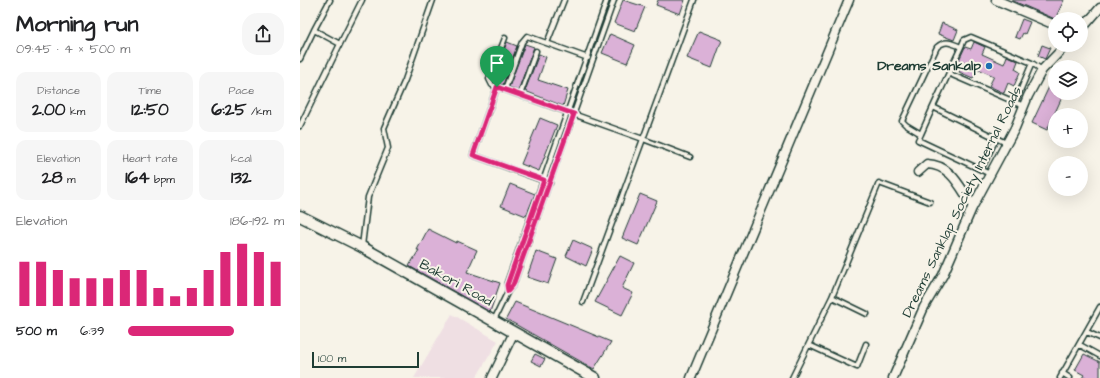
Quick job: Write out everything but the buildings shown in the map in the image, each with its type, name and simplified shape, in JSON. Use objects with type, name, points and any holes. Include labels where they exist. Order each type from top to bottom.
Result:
[{"type":"street","points":[[690,378],[849,0]]},
{"type":"street","points":[[996,0],[1048,22]]},
{"type":"street","points":[[1088,22],[1100,8]]},
{"type":"street","name":"Dreams Sanklap Society Internal Roads","points":[[893,378],[924,307],[943,275],[973,206],[1015,128],[1042,70],[1059,52]]},
{"type":"street","points":[[918,172],[927,164],[937,164],[949,170],[973,206]]},
{"type":"street","name":"Bakori Road","points":[[300,216],[362,247],[595,378]]},
{"type":"street","points":[[492,378],[514,332]]},
{"type":"lane","points":[[300,60],[330,0]]},
{"type":"lane","points":[[300,126],[362,0]]},
{"type":"lane","points":[[362,247],[368,198],[388,148],[384,128],[405,80],[433,0]]},
{"type":"lane","points":[[547,43],[564,0]]},
{"type":"lane","points":[[508,291],[507,285],[607,0]]},
{"type":"lane","points":[[494,320],[508,291],[513,285],[614,0]]},
{"type":"lane","points":[[583,302],[694,0]]},
{"type":"lane","points":[[314,30],[340,44]]},
{"type":"lane","points":[[505,89],[524,37],[527,36],[592,60]]},
{"type":"lane","points":[[990,174],[918,140],[950,74],[964,40],[971,37],[1032,63],[1042,70]]},
{"type":"lane","points":[[505,38],[489,79],[490,83],[497,87],[568,111],[690,157]]},
{"type":"lane","points":[[921,134],[902,121],[904,116],[937,47],[942,42],[948,42],[961,47]]},
{"type":"lane","points":[[520,95],[536,51]]},
{"type":"lane","points":[[1015,103],[1032,63]]},
{"type":"lane","points":[[950,74],[1024,106]]},
{"type":"lane","points":[[497,87],[473,155],[550,183]]},
{"type":"lane","points":[[934,108],[1006,144]]},
{"type":"lane","points":[[981,170],[996,138]]},
{"type":"lane","points":[[792,378],[832,298],[879,183],[930,202]]},
{"type":"lane","points":[[832,298],[867,314]]},
{"type":"lane","points":[[1060,378],[1080,345],[1100,307]]},
{"type":"lane","points":[[1087,332],[1100,338]]},
{"type":"lane","points":[[809,345],[857,368],[866,344]]},
{"type":"lane","points":[[1080,345],[1100,356]]},
{"type":"lane","points":[[1062,374],[1070,378]]},
{"type":"shaded area","points":[[452,314],[498,341],[476,378],[414,378]]},
{"type":"place","name":"Dreams Sankalp","points":[[989,66]]},
{"type":"route","points":[[497,87],[574,114],[512,288],[508,291],[507,285],[544,180],[473,155],[497,87]]}]
